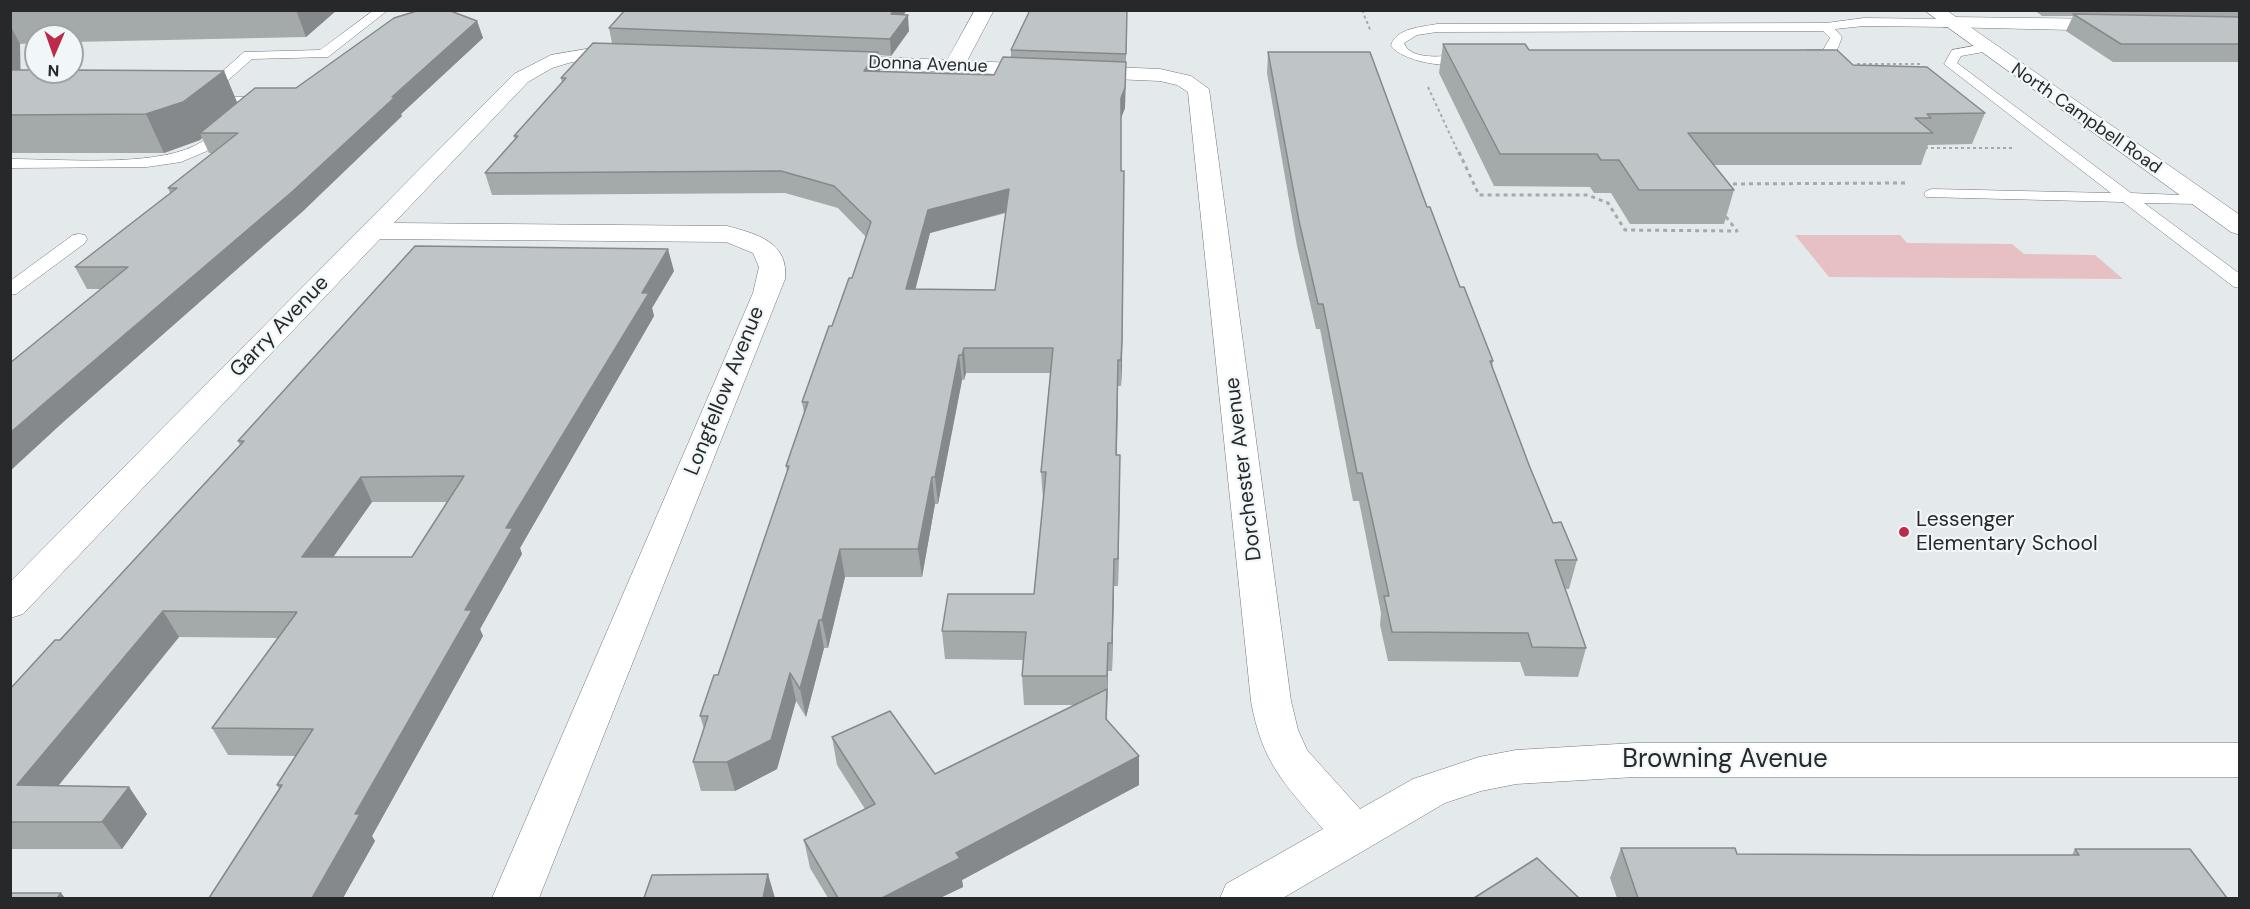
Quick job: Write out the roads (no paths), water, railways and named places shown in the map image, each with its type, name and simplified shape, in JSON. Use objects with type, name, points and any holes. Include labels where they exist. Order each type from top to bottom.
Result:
[{"type":"street","points":[[954,66],[985,10]]},
{"type":"street","points":[[1941,17],[2133,25]]},
{"type":"street","name":"North Campbell Road","points":[[1941,17],[2240,227]]},
{"type":"street","name":"Garry Avenue","points":[[10,605],[522,78],[533,69],[558,58],[596,53],[649,54]]},
{"type":"street","name":"Donna Avenue","points":[[815,61],[1160,75],[1190,83]]},
{"type":"street","name":"Dorchester Avenue","points":[[1190,83],[1198,89],[1201,101],[1275,720],[1290,760],[1353,833]]},
{"type":"street","name":"Longfellow Avenue","points":[[374,231],[727,234],[756,242],[766,248],[771,257],[773,267],[771,280],[753,326],[514,898]]},
{"type":"street","name":"Browning Avenue","points":[[1243,898],[1430,791],[1479,774],[1560,763],[1635,760],[2240,760]]},
{"type":"lane","points":[[10,165],[147,163],[176,159],[209,142],[253,106],[249,101],[190,94],[211,88],[249,55],[323,54],[382,10]]},
{"type":"lane","points":[[1478,57],[1420,58],[1401,51],[1397,46],[1398,41],[1413,32],[1437,28],[1826,27],[1941,17]]},
{"type":"lane","points":[[1793,54],[1828,54],[1836,36],[1826,27]]},
{"type":"lane","points":[[1985,48],[1956,53],[1950,64],[2240,283]]},
{"type":"lane","points":[[1932,194],[2198,199]]},
{"type":"lane","points":[[10,290],[79,239]]},
{"type":"place","name":"Lessenger Elementary School","points":[[1904,532]]}]
